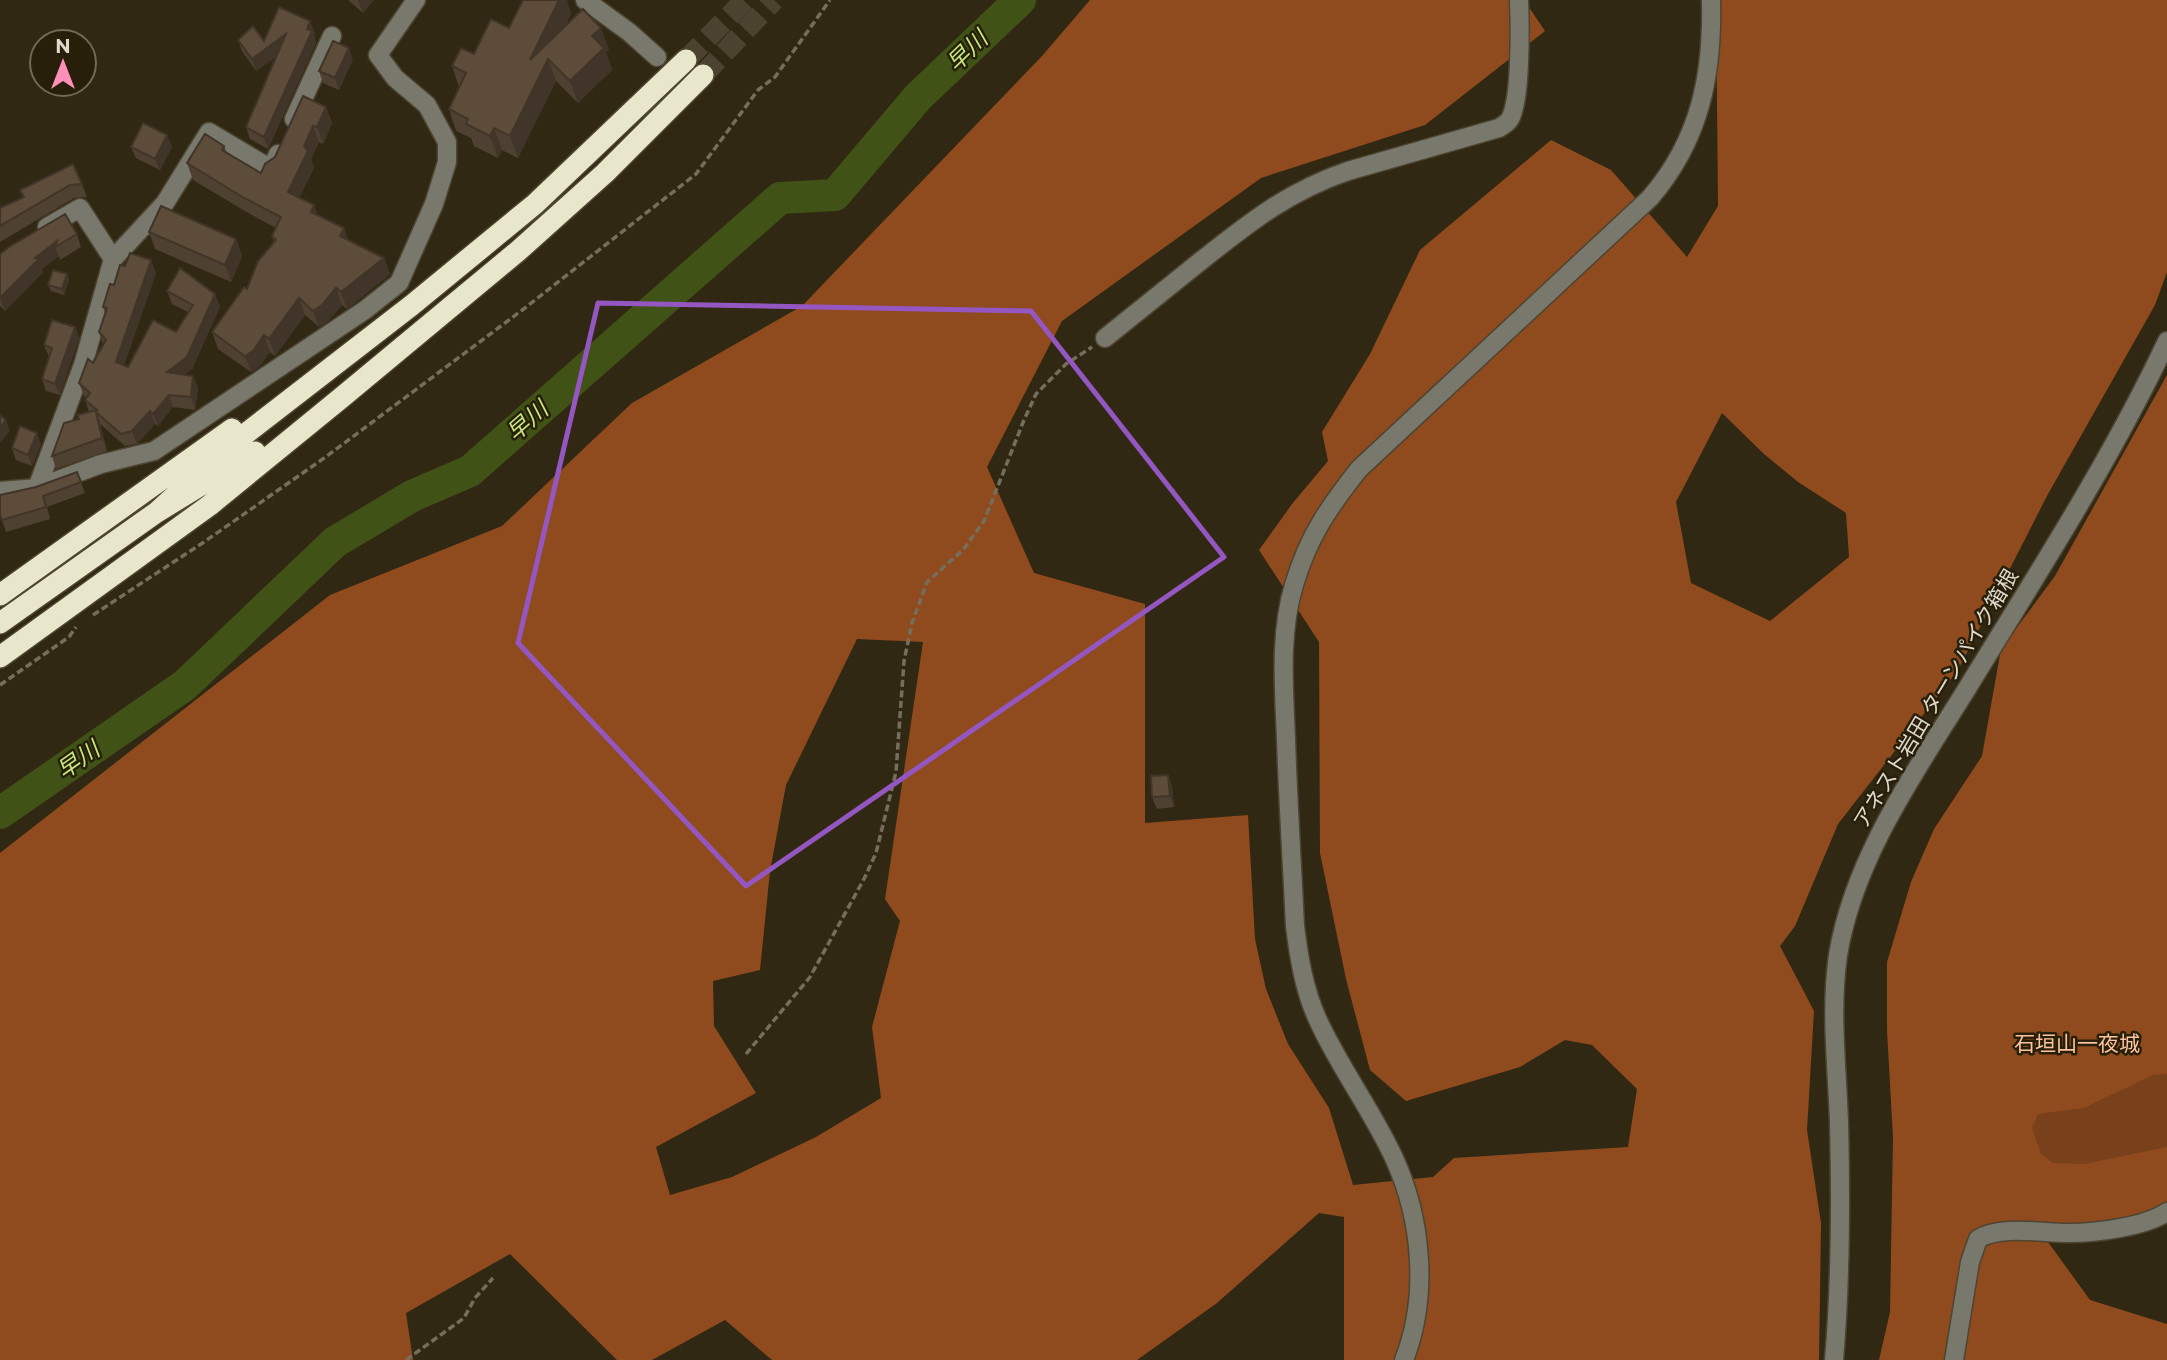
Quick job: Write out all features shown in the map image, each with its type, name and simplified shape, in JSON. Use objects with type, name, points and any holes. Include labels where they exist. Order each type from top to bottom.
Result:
[{"type":"highway","points":[[158,512],[226,449],[412,305],[535,204],[686,60]]},
{"type":"highway","points":[[0,657],[210,505],[408,343],[519,251],[605,173],[703,75]]},
{"type":"highway","points":[[0,624],[158,512],[235,466],[408,343]]},
{"type":"highway","points":[[0,595],[191,457],[330,368]]},
{"type":"highway","points":[[0,587],[21,578]]},
{"type":"street","points":[[0,491],[37,488],[101,464],[154,452],[365,310],[399,283],[434,204],[447,162],[447,142],[427,105],[395,78],[378,55],[416,0]]},
{"type":"street","points":[[585,0],[629,32],[657,57]]},
{"type":"street","points":[[1105,338],[1236,233],[1285,198],[1336,175],[1507,124],[1512,116],[1517,82],[1519,0]]},
{"type":"street","points":[[1404,1360],[1417,1311],[1419,1267],[1413,1211],[1393,1158],[1317,1017],[1300,966],[1294,913],[1284,671],[1286,620],[1294,587],[1310,544],[1327,509],[1359,469],[1631,216],[1667,177],[1692,130],[1702,103],[1712,36],[1712,0]]},
{"type":"street","points":[[37,488],[83,365],[113,259],[165,203],[209,132],[271,169],[332,36]]},
{"type":"street","points":[[27,239],[80,208],[113,259]]},
{"type":"street","name":"アネスト岩田 ターンパイク箱根","points":[[1834,1360],[1840,1289],[1842,1213],[1835,1008],[1838,956],[1849,909],[1872,849],[2106,461],[2167,341]]},
{"type":"street","points":[[1954,1360],[1970,1262],[1978,1239],[1995,1232],[2085,1232],[2147,1222],[2167,1212]]},
{"type":"path","points":[[88,619],[327,456],[521,311],[696,174],[758,90],[775,77],[830,0]]},
{"type":"path","points":[[746,1054],[810,977],[876,853],[896,772],[904,662],[912,623],[928,582],[963,550],[984,521],[1036,394],[1066,364],[1105,338]]},
{"type":"path","points":[[0,685],[69,637],[76,626]]},
{"type":"path","points":[[406,1360],[464,1318],[475,1298],[493,1278]]},
{"type":"highlighted area","points":[[598,303],[1031,311],[1224,557],[746,886],[518,643]]},
{"type":"green space","points":[[1090,0],[1524,0],[1545,31],[1425,125],[1261,178],[1062,321],[987,467],[1034,573],[1145,604],[1145,823],[1248,815],[1255,939],[1266,989],[1288,1044],[1329,1108],[1353,1185],[1433,1177],[1454,1158],[1628,1147],[1637,1089],[1592,1045],[1565,1040],[1520,1067],[1406,1101],[1370,1070],[1346,979],[1320,853],[1319,642],[1259,550],[1292,504],[1328,461],[1322,432],[1370,354],[1420,250],[1551,140],[1611,170],[1687,257],[1718,206],[1716,0],[2167,0],[2167,272],[2155,305],[2048,494],[1958,670],[1838,824],[1795,926],[1780,946],[1814,1011],[1807,1130],[1821,1223],[1819,1360],[1344,1360],[1344,1217],[1319,1213],[1217,1303],[1137,1360],[772,1360],[725,1320],[652,1360],[617,1360],[510,1254],[406,1313],[413,1360],[0,1360],[0,853],[330,595],[502,526],[632,403],[802,306],[1042,56]],"holes":[[[1722,413],[1764,454],[1798,482],[1846,513],[1849,557],[1770,621],[1691,583],[1676,502]],[[857,639],[923,642],[885,899],[900,921],[872,1027],[881,1098],[816,1137],[732,1177],[670,1195],[656,1147],[756,1093],[714,1026],[713,981],[760,970],[770,871],[786,785]]]},
{"type":"green space","points":[[2167,375],[2167,1074],[2153,1075],[2084,1108],[2038,1114],[2032,1128],[2041,1154],[2053,1163],[2084,1164],[2167,1147],[2167,1205],[2148,1215],[2085,1229],[2035,1224],[2090,1300],[2167,1324],[2167,1360],[1879,1360],[1890,1312],[1893,1137],[1887,1031],[1887,962],[1911,882],[1934,829],[1982,756],[2001,649],[2055,576]]},
{"type":"green space","name":"石垣山一夜城","points":[[2167,789],[2167,1184],[2047,1196],[1996,978]]},
{"type":"building","points":[[523,0],[559,0],[530,60],[583,9],[601,28],[592,36],[604,48],[570,81],[548,59],[510,136],[494,128],[490,136],[466,124],[468,119],[449,109],[466,73],[452,66],[461,48],[474,54],[491,19],[509,28]]},
{"type":"building","points":[[279,7],[310,21],[307,29],[312,31],[264,137],[246,127],[286,34],[252,59],[238,40],[253,26],[264,41]]},
{"type":"building","points":[[333,41],[349,48],[335,78],[319,71]]},
{"type":"building","points":[[303,96],[326,107],[304,146],[308,151],[288,192],[314,205],[311,212],[344,228],[340,236],[384,258],[341,292],[336,288],[322,305],[313,311],[299,298],[269,339],[264,335],[253,351],[245,356],[212,332],[244,287],[247,289],[258,261],[276,240],[272,236],[281,217],[187,163],[205,134],[224,146],[222,150],[261,173],[265,164],[275,157]]},
{"type":"building","points":[[143,123],[167,135],[155,159],[131,147]]},
{"type":"building","points":[[73,164],[82,184],[70,185],[0,226],[0,208],[24,197],[20,190]]},
{"type":"building","points":[[161,206],[236,239],[225,265],[149,232]]},
{"type":"building","points":[[65,214],[77,234],[55,247],[57,241],[35,258],[39,259],[0,298],[0,254]]},
{"type":"building","points":[[130,253],[151,260],[116,362],[128,367],[153,320],[176,332],[193,305],[167,291],[180,268],[215,294],[187,357],[167,372],[193,376],[191,397],[169,395],[153,414],[150,411],[132,431],[121,434],[96,412],[102,438],[52,456],[64,423],[79,419],[77,415],[97,410],[85,400],[90,393],[79,383],[88,359],[93,363],[106,340],[99,332],[107,308],[103,307],[110,284],[114,285],[120,265],[125,266]]},
{"type":"building","points":[[53,270],[67,274],[62,289],[48,285]]},
{"type":"building","points":[[52,320],[75,327],[55,384],[42,379],[52,348],[44,345]]},
{"type":"building","points":[[0,415],[6,420],[0,427]]},
{"type":"building","points":[[20,426],[37,433],[28,455],[12,448]]},
{"type":"building","points":[[77,472],[81,482],[43,496],[46,507],[2,520],[0,495],[36,487]]},
{"type":"building","points":[[1168,775],[1170,796],[1152,797],[1151,776]]},
{"type":"waterway","name":"早川","points":[[0,813],[185,685],[335,542],[412,496],[470,471],[780,198],[835,195],[918,97],[1020,0]]},
{"type":"tunnel","points":[[686,60],[745,0]]},
{"type":"tunnel","points":[[703,75],[774,0]]}]
